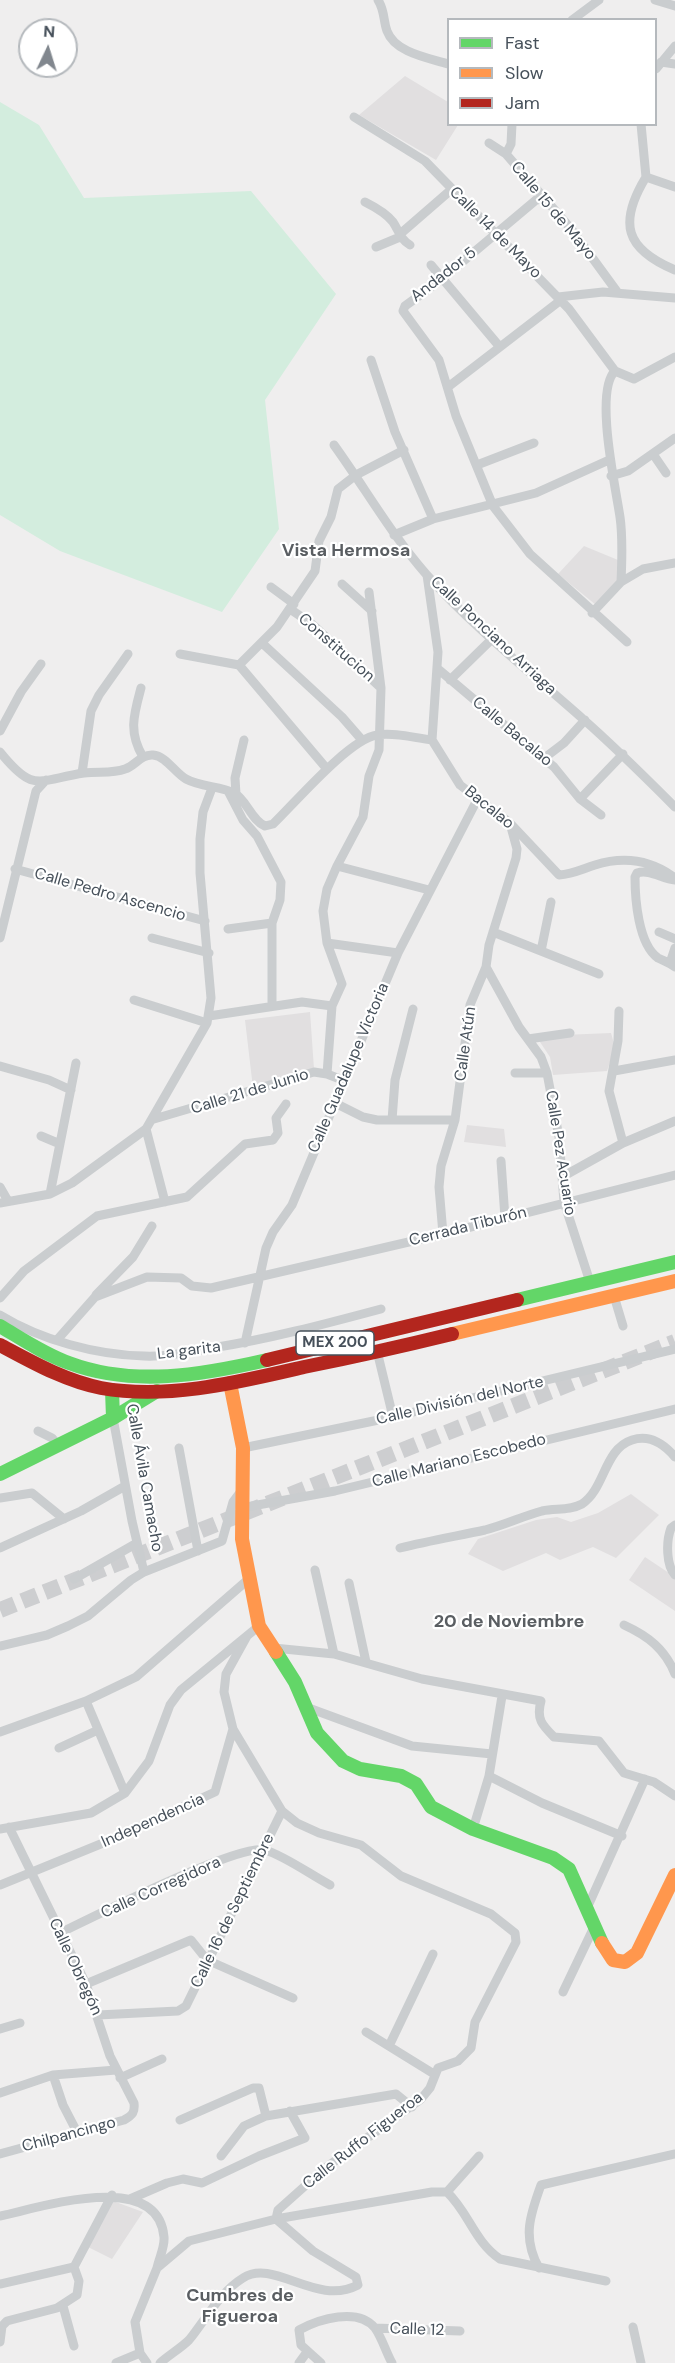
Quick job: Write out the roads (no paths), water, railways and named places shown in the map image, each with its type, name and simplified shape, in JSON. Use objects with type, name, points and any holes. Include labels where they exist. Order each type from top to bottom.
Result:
[{"type":"main road","name":"MEX 200","points":[[0,1326],[70,1363],[133,1376],[182,1376],[219,1371],[675,1262]]},
{"type":"main road","name":"MEX 200","points":[[0,1346],[63,1377],[112,1390],[157,1391],[230,1383],[377,1352],[675,1281]]},
{"type":"main road","points":[[230,1383],[243,1448],[245,1476],[241,1508],[242,1539],[259,1626],[274,1648],[306,1707],[317,1733],[344,1761],[360,1769],[408,1780],[416,1784],[430,1807],[473,1829],[553,1858],[569,1869],[588,1906],[606,1952],[613,1960],[625,1962],[638,1953],[675,1876]]},
{"type":"main road","name":"Calle Ávila Camacho","points":[[112,1390],[113,1418]]},
{"type":"main road","points":[[0,1474],[113,1418],[157,1391]]},
{"type":"street","points":[[378,0],[384,10],[387,32],[396,45],[447,64]]},
{"type":"street","points":[[575,18],[599,0]]},
{"type":"street","points":[[655,0],[675,6]]},
{"type":"street","points":[[658,65],[675,46]]},
{"type":"street","points":[[658,65],[675,64]]},
{"type":"street","name":"Calle 14 de Mayo","points":[[354,117],[424,161],[496,232],[559,299],[588,332],[615,371]]},
{"type":"street","name":"Calle 15 de Mayo","points":[[513,126],[511,144],[506,154],[608,276],[618,293]]},
{"type":"street","points":[[641,126],[646,177],[632,208],[630,226],[633,240],[641,251],[675,270]]},
{"type":"street","points":[[489,143],[506,154]]},
{"type":"street","points":[[646,177],[675,187]]},
{"type":"street","points":[[376,247],[400,236],[452,189]]},
{"type":"street","name":"Andador 5","points":[[448,387],[439,360],[403,311],[405,306],[442,279],[536,200],[545,199]]},
{"type":"street","points":[[365,202],[379,209],[410,245]]},
{"type":"street","points":[[431,265],[499,346]]},
{"type":"street","points":[[627,642],[592,613],[530,554],[493,506],[456,416],[448,387],[559,299],[618,293],[675,298]]},
{"type":"street","points":[[621,582],[620,518],[609,460],[607,396],[610,376],[615,371],[634,379],[675,357]]},
{"type":"street","points":[[371,360],[404,450],[433,519]]},
{"type":"street","points":[[611,476],[628,471],[675,438]]},
{"type":"street","points":[[477,465],[534,443]]},
{"type":"street","name":"Calle Ponciano Arriaga","points":[[334,445],[394,535],[427,575],[492,639],[623,754],[675,807]]},
{"type":"street","points":[[239,665],[262,643],[292,606],[315,571],[319,541],[331,517],[338,489],[356,475],[404,450]]},
{"type":"street","points":[[653,453],[666,473]]},
{"type":"street","points":[[394,535],[433,519],[493,506],[536,493],[609,460]]},
{"type":"street","points":[[592,613],[621,582],[644,569],[675,563]]},
{"type":"street","points":[[0,752],[18,775],[31,780],[46,780],[82,773],[117,772],[129,768],[143,757],[153,755],[163,759],[188,780],[232,793],[259,823],[265,826],[273,824],[327,769],[362,740],[380,734],[432,740],[438,669],[427,575]]},
{"type":"street","points":[[342,584],[372,611]]},
{"type":"street","name":"Constitucion","points":[[270,587],[381,688]]},
{"type":"street","points":[[327,1074],[332,1006],[342,984],[327,943],[323,911],[327,889],[363,818],[365,794],[378,750],[380,734],[381,688],[369,592]]},
{"type":"street","points":[[450,680],[492,639]]},
{"type":"street","points":[[262,643],[342,717],[362,740]]},
{"type":"street","points":[[82,773],[92,711],[99,695],[128,654]]},
{"type":"street","points":[[180,654],[239,665],[327,769]]},
{"type":"street","points":[[0,731],[21,692],[41,664]]},
{"type":"street","name":"Calle Bacalao","points":[[438,669],[554,766],[580,799],[601,814]]},
{"type":"street","points":[[141,688],[133,718],[132,732],[143,757]]},
{"type":"street","points":[[543,759],[564,743],[585,720]]},
{"type":"street","points":[[244,740],[232,793],[243,820],[257,836],[281,882],[280,900],[272,923],[272,1005]]},
{"type":"street","name":"Bacalao","points":[[432,740],[459,785],[509,822],[559,875],[571,874],[611,862],[632,861],[655,864],[675,879]]},
{"type":"street","points":[[580,799],[623,754]]},
{"type":"street","points":[[0,938],[15,869],[36,791],[46,780]]},
{"type":"street","points":[[0,1186],[4,1202],[50,1194],[92,1170],[146,1129],[154,1119],[208,1019],[208,953],[200,873],[200,839],[203,812],[212,788]]},
{"type":"street","name":"Calle Guadalupe Victoria","points":[[244,1343],[266,1248],[273,1232],[292,1205],[398,953],[477,800]]},
{"type":"street","name":"Calle Atún","points":[[443,1234],[439,1187],[441,1166],[456,1120],[470,1005],[486,967],[493,932],[516,858],[517,849],[509,822]]},
{"type":"street","points":[[337,866],[429,890]]},
{"type":"street","name":"Calle Pedro Ascencio","points":[[15,869],[205,921]]},
{"type":"street","points":[[675,879],[664,879],[647,872],[638,873],[635,877],[637,917],[652,951],[657,957],[672,965],[675,948]]},
{"type":"street","points":[[541,951],[551,902]]},
{"type":"street","points":[[228,929],[272,923]]},
{"type":"street","points":[[493,932],[598,974]]},
{"type":"street","points":[[659,932],[675,939]]},
{"type":"street","points":[[152,938],[208,953]]},
{"type":"street","points":[[327,943],[398,953]]},
{"type":"street","name":"Calle Pez Acuario","points":[[486,967],[541,1057],[547,1073],[559,1137],[564,1202],[590,1282]]},
{"type":"street","points":[[134,1000],[208,1019],[272,1005],[310,1001],[332,1006]]},
{"type":"street","points":[[392,1120],[395,1080],[413,1009]]},
{"type":"street","points":[[619,1011],[614,1071],[609,1090],[623,1143]]},
{"type":"street","points":[[528,1039],[570,1033]]},
{"type":"street","points":[[614,1071],[675,1060]]},
{"type":"street","points":[[50,1194],[76,1063]]},
{"type":"street","points":[[0,1066],[49,1080],[71,1090]]},
{"type":"street","points":[[515,1073],[547,1073]]},
{"type":"street","name":"Calle 21 de Junio","points":[[154,1119],[302,1075],[327,1074],[345,1082]]},
{"type":"street","points":[[335,1103],[363,1117],[392,1120],[456,1120]]},
{"type":"street","points":[[0,1298],[24,1271],[97,1216],[187,1197],[245,1144],[273,1140],[278,1133],[276,1118],[286,1104]]},
{"type":"street","points":[[562,1177],[623,1143],[675,1121]]},
{"type":"street","points":[[146,1129],[165,1202]]},
{"type":"street","points":[[41,1136],[60,1144]]},
{"type":"street","points":[[501,1161],[505,1218]]},
{"type":"street","name":"Cerrada Tiburón","points":[[95,1297],[147,1277],[180,1278],[199,1288],[259,1277],[443,1234],[675,1175]]},
{"type":"street","points":[[57,1340],[133,1257],[152,1226]]},
{"type":"street","points":[[614,1296],[623,1326]]},
{"type":"street","name":"La garita","points":[[0,1315],[40,1335],[57,1340],[91,1349],[144,1356],[244,1343],[381,1309]]},
{"type":"street","name":"Calle División del Norte","points":[[243,1448],[393,1417],[675,1349]]},
{"type":"street","points":[[377,1352],[393,1417]]},
{"type":"street","name":"Calle Mariano Escobedo","points":[[241,1508],[335,1491],[675,1409]]},
{"type":"street","name":"Calle Ávila Camacho","points":[[113,1418],[144,1572]]},
{"type":"street","points":[[38,1431],[52,1438],[58,1445]]},
{"type":"street","points":[[400,1548],[488,1529],[544,1510],[564,1510],[579,1506],[589,1499],[619,1447],[633,1440],[649,1439],[665,1445],[675,1458]]},
{"type":"street","points":[[179,1448],[198,1551]]},
{"type":"street","points":[[0,1548],[64,1519],[125,1486]]},
{"type":"street","points":[[0,1646],[47,1635],[88,1616],[144,1572],[222,1541],[233,1502],[242,1490]]},
{"type":"street","points":[[0,1498],[32,1493],[64,1519]]},
{"type":"street","points":[[672,1571],[668,1541],[670,1528],[675,1525]]},
{"type":"street","points":[[74,1579],[137,1543]]},
{"type":"street","points":[[315,1570],[334,1654]]},
{"type":"street","points":[[0,1732],[86,1701],[136,1677],[251,1577]]},
{"type":"street","points":[[349,1583],[366,1662]]},
{"type":"street","points":[[624,1625],[652,1641],[664,1652],[675,1674]]},
{"type":"street","points":[[4,1828],[91,1813],[125,1793],[149,1761],[170,1705],[180,1690],[259,1626]]},
{"type":"street","points":[[247,1636],[224,1684],[233,1729],[282,1811],[319,1833],[361,1845],[401,1876],[491,1914],[514,1933],[516,1942],[475,2022],[471,2048],[466,2055],[438,2068],[434,2074],[366,2032]]},
{"type":"street","points":[[274,1648],[334,1654],[422,1679],[502,1696],[541,1701],[538,1714],[541,1724],[555,1737],[599,1741],[624,1773],[645,1779],[675,1796]]},
{"type":"street","points":[[473,1829],[489,1776],[502,1696]]},
{"type":"street","points":[[86,1701],[125,1793]]},
{"type":"street","points":[[306,1707],[412,1746],[492,1754]]},
{"type":"street","name":"Independencia","points":[[0,1885],[30,1875],[215,1792],[233,1729]]},
{"type":"street","points":[[59,1748],[98,1730]]},
{"type":"street","points":[[489,1776],[542,1803],[622,1836]]},
{"type":"street","points":[[588,1906],[622,1836],[645,1779]]},
{"type":"street","name":"Calle 16 de Septiembre","points":[[98,2015],[182,2010],[282,1811]]},
{"type":"street","name":"Calle Obregón","points":[[4,1828],[86,1984],[118,2074],[134,2103],[135,2110]]},
{"type":"street","points":[[263,1850],[330,1885]]},
{"type":"street","name":"Calle Corregidora","points":[[60,1933],[175,1878],[240,1854],[263,1850]]},
{"type":"street","points":[[562,1992],[595,1925]]},
{"type":"street","points":[[86,1984],[187,1941],[195,1944],[207,1960],[293,1998]]},
{"type":"street","points":[[389,2046],[433,1954]]},
{"type":"street","points":[[0,2029],[20,2023]]},
{"type":"street","points":[[0,2092],[53,2075],[118,2074],[162,2059]]},
{"type":"street","name":"Calle Ruffo Figueroa","points":[[276,2219],[278,2210],[324,2169],[412,2107],[430,2088],[434,2074]]},
{"type":"street","points":[[53,2075],[63,2105],[78,2134]]},
{"type":"street","points":[[180,2120],[236,2094],[259,2088],[266,2116]]},
{"type":"street","points":[[221,2156],[244,2126],[266,2116],[396,2094],[412,2107]]},
{"type":"street","name":"Chilpancingo","points":[[0,2154],[124,2120],[132,2116],[135,2110]]},
{"type":"street","points":[[130,2199],[167,2182],[183,2179],[202,2183],[259,2156],[305,2138],[290,2111]]},
{"type":"street","points":[[539,2268],[531,2253],[527,2230],[541,2185],[675,2154]]},
{"type":"street","points":[[447,2192],[479,2156]]},
{"type":"street","points":[[157,2268],[189,2241],[276,2219],[432,2192],[447,2192],[458,2203],[485,2249],[500,2259],[606,2281]]},
{"type":"street","points":[[0,2284],[74,2267],[112,2195]]},
{"type":"street","points":[[0,2216],[112,2195],[130,2199],[152,2212],[162,2225],[164,2239],[157,2268],[135,2322],[140,2353],[147,2363]]},
{"type":"street","points":[[160,2363],[188,2341],[207,2313],[244,2277],[257,2273],[274,2274],[297,2285],[323,2291],[351,2289],[357,2285],[356,2277],[313,2252],[276,2219]]},
{"type":"street","points":[[0,2342],[2,2326],[7,2321],[63,2306],[77,2295],[80,2281],[74,2267]]},
{"type":"street","points":[[63,2306],[74,2346]]},
{"type":"street","name":"Calle 12","points":[[307,2352],[301,2345],[299,2331],[337,2318],[359,2317],[375,2328],[460,2331]]},
{"type":"street","points":[[633,2327],[641,2363]]},
{"type":"street","points":[[375,2328],[392,2363]]},
{"type":"street","points":[[299,2363],[307,2352],[321,2363]]},
{"type":"street","points":[[116,2363],[140,2353]]},
{"type":"tunnel","points":[[0,1610],[675,1342]]},
{"type":"district","name":"Vista Hermosa","points":[[346,551]]},
{"type":"district","name":"20 de Noviembre","points":[[509,1622]]},
{"type":"district","name":"Cumbres de Figueroa","points":[[240,2306]]}]
